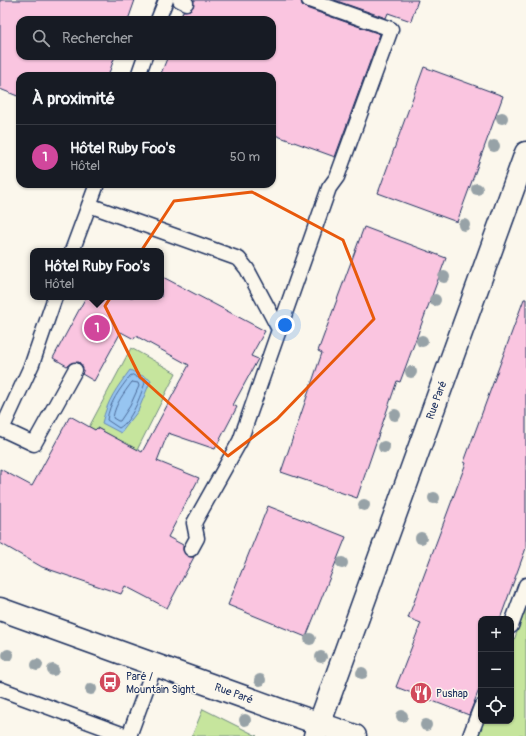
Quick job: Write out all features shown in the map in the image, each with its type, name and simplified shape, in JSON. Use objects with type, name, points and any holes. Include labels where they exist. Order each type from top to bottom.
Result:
[{"type":"street","name":"Rue Paré","points":[[317,730],[526,153]]},
{"type":"street","name":"Rue Paré","points":[[0,609],[155,665],[317,730],[355,736]]},
{"type":"lane","points":[[160,16],[166,0]]},
{"type":"lane","points":[[191,549],[197,538],[194,523],[240,441],[330,188],[337,177],[391,28],[309,0]]},
{"type":"lane","points":[[139,72],[144,60]]},
{"type":"lane","points":[[73,248],[95,188]]},
{"type":"lane","points":[[89,205],[239,259],[247,269],[279,329]]},
{"type":"lane","points":[[54,300],[32,364],[1,428],[34,444],[75,370]]},
{"type":"lane","points":[[514,618],[526,585]]},
{"type":"lane","points":[[0,689],[128,736],[155,665]]},
{"type":"lane","points":[[470,736],[478,715]]},
{"type":"highlighted area","points":[[252,192],[343,240],[374,319],[277,419],[228,456],[140,377],[105,306],[174,201]]},
{"type":"green space","points":[[131,348],[176,373],[132,460],[128,445],[97,428],[95,430],[89,427]]},
{"type":"green space","points":[[526,608],[526,736],[478,736],[482,724],[514,724],[514,640]]},
{"type":"green space","points":[[203,709],[257,736],[192,736]]},
{"type":"water","points":[[130,370],[151,380],[138,411],[121,433],[102,423],[113,395]]},
{"type":"building","points":[[0,0],[135,0],[129,16],[16,16],[16,60],[114,60],[109,72],[16,72],[16,95],[0,89]]},
{"type":"building","points":[[194,0],[301,0],[302,5],[306,8],[380,34],[335,157],[276,135],[276,72],[162,72],[166,60],[276,60],[276,16],[181,16],[183,11],[190,10],[193,7]]},
{"type":"building","points":[[334,0],[418,0],[411,21],[388,13],[386,18]]},
{"type":"building","points":[[424,67],[503,96],[457,222],[378,193]]},
{"type":"building","points":[[364,227],[446,258],[400,382],[397,381],[357,498],[281,472],[322,353],[318,351]]},
{"type":"building","points":[[164,278],[265,331],[251,356],[258,359],[233,405],[237,407],[215,449],[168,433],[157,461],[199,478],[168,537],[183,545],[183,550],[187,556],[194,557],[167,608],[125,586],[121,594],[42,567],[0,543],[0,469],[32,486],[70,416],[95,430],[97,428],[142,452],[189,365],[136,336],[134,339],[121,332],[94,381],[82,374],[82,366],[79,362],[71,363],[67,366],[53,358],[84,300],[164,300]]},
{"type":"building","points":[[524,299],[526,299],[526,548],[501,616],[478,616],[478,692],[469,715],[396,687],[421,623],[408,618],[466,463],[464,462]]},
{"type":"building","points":[[268,506],[346,537],[306,637],[228,605]]},
{"type":"place","name":"Hôtel Ruby Foo's","points":[[97,328]]},
{"type":"place","name":"Paré / Mountain Sight","points":[[110,682]]},
{"type":"place","name":"Pushap","points":[[421,693]]}]
